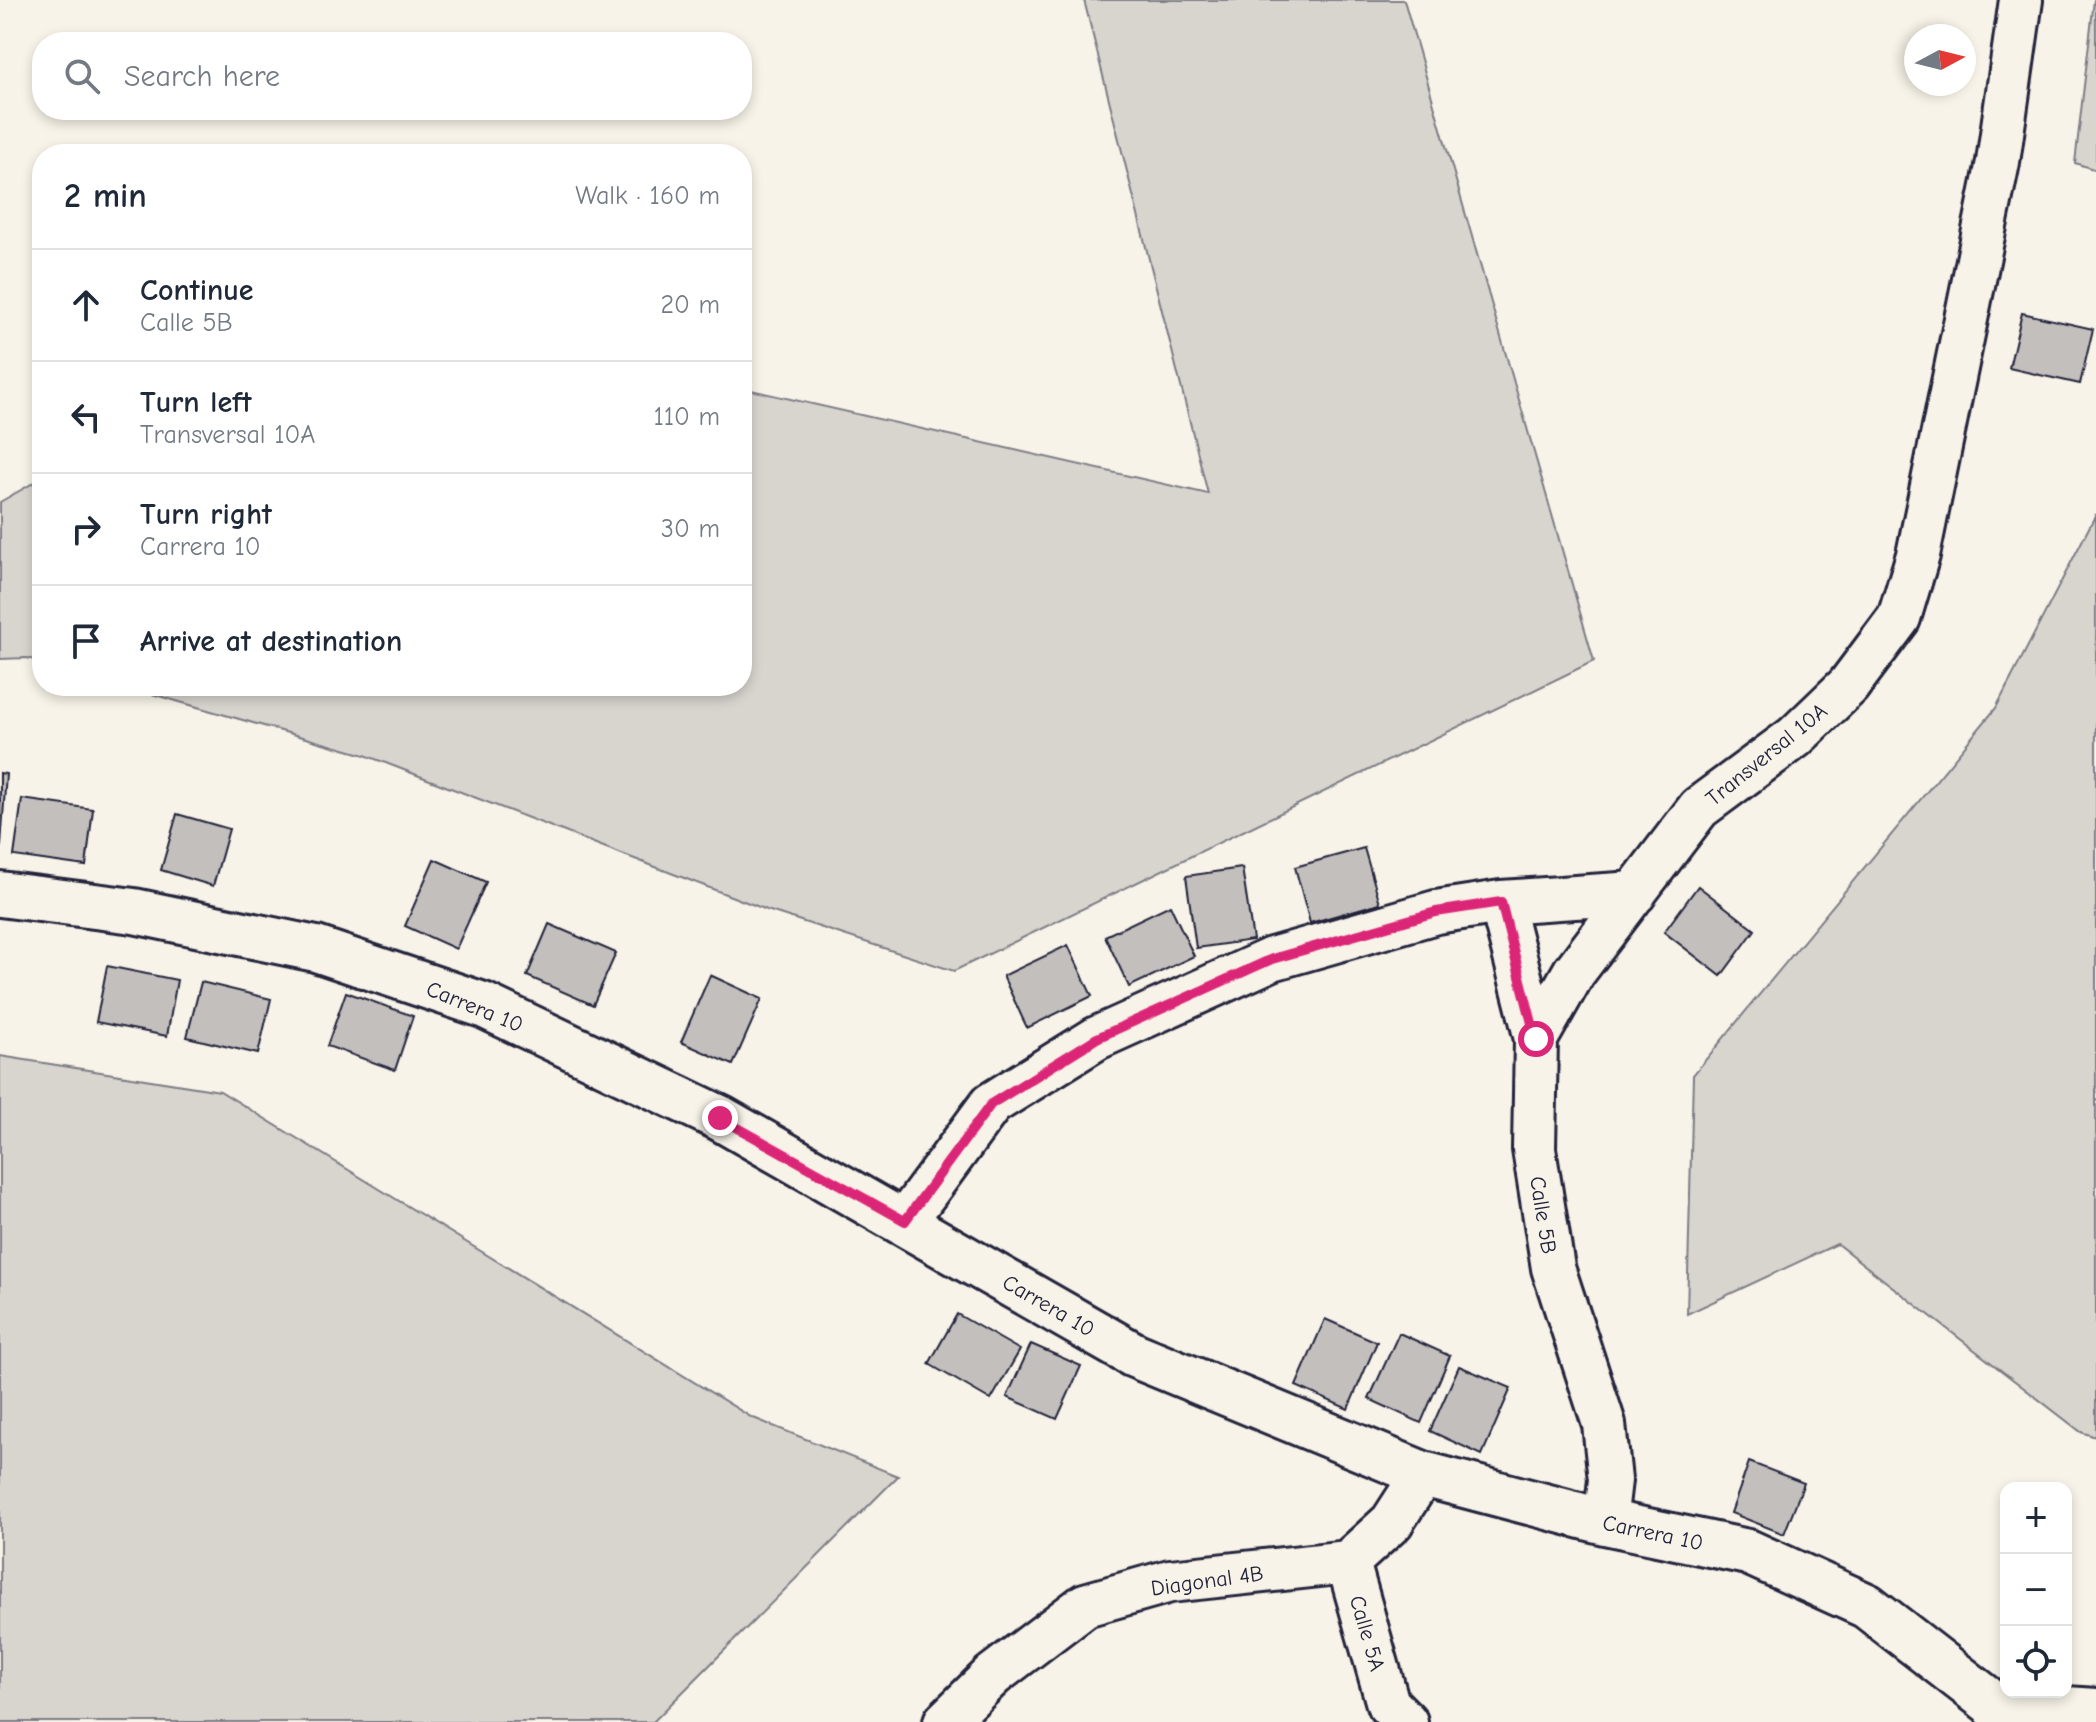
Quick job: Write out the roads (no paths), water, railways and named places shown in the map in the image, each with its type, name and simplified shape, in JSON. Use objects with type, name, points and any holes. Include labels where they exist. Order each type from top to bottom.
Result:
[{"type":"street","name":"Transversal 10A","points":[[1536,1039],[1574,972],[1699,808],[1795,737],[1837,696],[1899,618],[1918,555],[1995,177],[2021,0]]},
{"type":"street","points":[[905,1221],[991,1104],[1097,1038],[1272,959],[1436,912],[1501,902],[1635,893]]},
{"type":"street","name":"Carrera 10","points":[[0,894],[134,911],[316,949],[483,1005],[720,1118],[905,1221],[1134,1355],[1423,1474],[1605,1522],[1748,1552],[1867,1606],[1999,1712],[2096,1710]]},
{"type":"street","name":"Calle 5B","points":[[1501,902],[1536,1039],[1534,1149],[1553,1268],[1604,1424],[1610,1480],[1605,1522]]},
{"type":"street","points":[[1348,1562],[1392,1522],[1423,1474]]},
{"type":"street","name":"Calle 5A","points":[[1348,1562],[1397,1713]]},
{"type":"street","name":"Diagonal 4B","points":[[945,1722],[993,1675],[1085,1605],[1170,1581],[1348,1562]]}]
